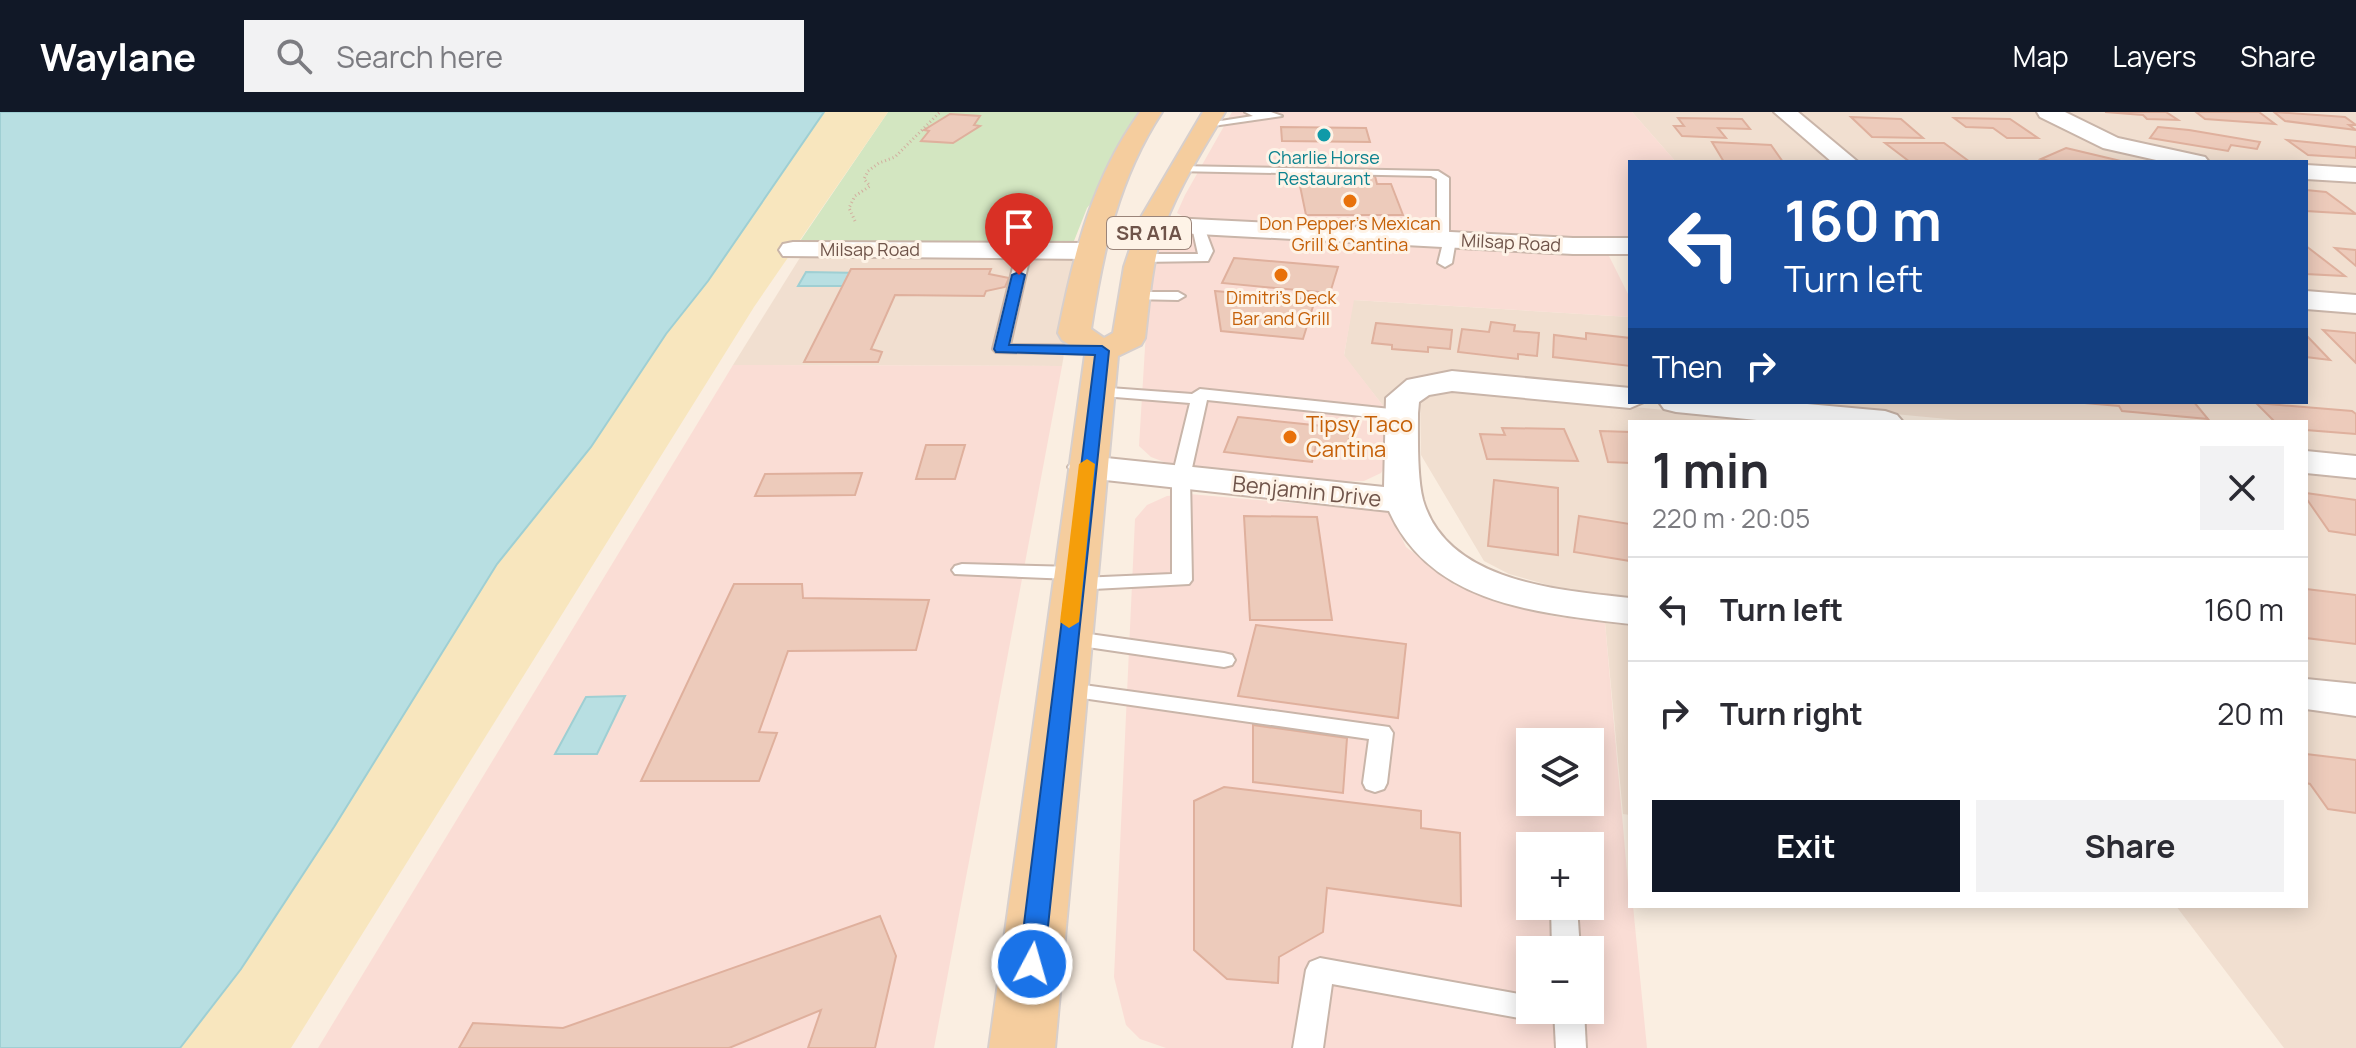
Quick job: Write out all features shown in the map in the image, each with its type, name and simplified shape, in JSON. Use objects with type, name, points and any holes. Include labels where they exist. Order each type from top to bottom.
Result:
[{"type":"main road","name":"SR A1A","points":[[1116,344],[1074,333],[1090,251],[1110,180],[1130,140],[1151,112]]},
{"type":"main road","name":"SR A1A","points":[[1022,1048],[1096,392],[1134,296],[1140,258],[1151,225],[1178,169],[1210,118]]},
{"type":"main road","points":[[1090,251],[1112,264],[1107,301],[1116,344]]},
{"type":"street","points":[[1785,112],[1844,160]]},
{"type":"street","points":[[2048,112],[2111,143],[2188,160]]},
{"type":"street","points":[[2308,172],[2356,175]]},
{"type":"street","name":"Milsap Road","points":[[1151,225],[1446,248],[1628,246]]},
{"type":"street","name":"Milsap Road","points":[[793,250],[1090,251]]},
{"type":"street","points":[[2308,300],[2356,304]]},
{"type":"street","points":[[1404,501],[1400,415],[1403,398],[1419,387],[1452,381],[1628,398]]},
{"type":"street","points":[[1697,404],[1864,420]]},
{"type":"street","points":[[2308,462],[2356,467]]},
{"type":"street","name":"Benjamin Drive","points":[[1087,467],[1404,501],[1422,540],[1471,577],[1558,603],[1628,611]]},
{"type":"street","points":[[2308,694],[2356,700]]},
{"type":"lane","points":[[1210,118],[1277,116],[1250,112]]},
{"type":"lane","points":[[1178,169],[1252,173],[1302,170],[1434,173],[1443,178],[1446,248]]},
{"type":"lane","points":[[1140,258],[1203,258],[1206,251],[1198,227]]},
{"type":"lane","points":[[1024,251],[1001,349],[1116,344]]},
{"type":"lane","points":[[1134,296],[1178,296]]},
{"type":"lane","points":[[1096,392],[1199,399]]},
{"type":"lane","points":[[962,570],[1074,579],[1182,580],[1181,477],[1200,394],[1400,415]]},
{"type":"lane","points":[[1068,638],[1224,660]]},
{"type":"lane","points":[[1062,689],[1381,733],[1375,783]]},
{"type":"lane","points":[[1308,1048],[1320,970],[1516,1005]]},
{"type":"lane","points":[[1570,1024],[1571,1048]]},
{"type":"path","points":[[855,220],[849,208],[855,196],[870,186],[864,179],[868,171],[895,157],[940,112]]},
{"type":"shaded area","points":[[1232,112],[1632,112],[1674,160],[1628,160],[1628,239],[1604,241],[1184,217],[1177,213]]},
{"type":"shaded area","points":[[1632,112],[1774,112],[1832,160],[1674,160]]},
{"type":"shaded area","points":[[1796,112],[2037,112],[2071,131],[2165,160],[1856,160]]},
{"type":"shaded area","points":[[2059,112],[2356,112],[2356,171],[2308,168],[2308,160],[2208,160],[2118,142]]},
{"type":"shaded area","points":[[2308,176],[2356,179],[2356,298],[2308,294]]},
{"type":"shaded area","points":[[1181,233],[1608,254],[1628,294],[1628,317],[1354,300],[1344,355],[1384,407],[1389,461],[1381,473],[1364,481],[1296,483],[1172,465],[1151,457],[1139,446],[1146,331],[1156,254],[1163,238]]},
{"type":"shaded area","points":[[801,256],[1080,257],[1062,366],[733,365]]},
{"type":"shaded area","points":[[1353,300],[1628,317],[1628,389],[1405,382],[1389,393],[1384,407],[1344,356]]},
{"type":"shaded area","points":[[2308,306],[2356,310],[2356,458],[2308,453],[2308,420],[1958,420],[1788,404],[2308,404]]},
{"type":"shaded area","points":[[733,365],[1062,366],[934,1048],[318,1048]]},
{"type":"shaded area","points":[[1455,390],[1769,420],[1628,420],[1628,597],[1562,589],[1509,574],[1484,561],[1421,455],[1420,402],[1430,395]]},
{"type":"shaded area","points":[[2308,472],[2356,477],[2356,684],[2308,678]]},
{"type":"shaded area","points":[[1189,494],[1385,511],[1389,512],[1406,547],[1455,585],[1552,616],[1605,623],[1628,908],[1633,908],[1647,1048],[1166,1048],[1140,1039],[1126,1025],[1114,977],[1135,519],[1147,505],[1167,496]]},
{"type":"shaded area","points":[[1605,623],[1628,626],[1628,815],[1623,814]]},
{"type":"shaded area","points":[[2308,709],[2356,715],[2356,1048],[2284,1048],[2178,908],[2308,908]]},
{"type":"green space","points":[[888,112],[1151,112],[1110,180],[1087,208],[1074,241],[1024,251],[794,250]]},
{"type":"sand","points":[[775,112],[888,112],[754,307],[291,1048],[0,1048]]},
{"type":"water","points":[[0,112],[824,112],[708,281],[666,334],[591,447],[497,564],[334,827],[241,969],[180,1048],[0,1048]]},
{"type":"water","points":[[806,272],[862,273],[855,286],[798,286]]},
{"type":"water","points":[[625,696],[597,754],[555,754],[586,697]]},
{"type":"building","points":[[2105,112],[2166,112],[2178,120],[2147,119],[2143,115]]},
{"type":"building","points":[[2196,112],[2259,112],[2275,124],[2205,119]]},
{"type":"building","points":[[2274,112],[2345,117],[2356,125],[2349,125],[2356,130],[2285,121]]},
{"type":"building","points":[[950,114],[980,116],[974,125],[980,126],[953,143],[921,141],[929,131],[924,130]]},
{"type":"building","points":[[1851,117],[1901,119],[1923,138],[1872,137]]},
{"type":"building","points":[[1678,118],[1742,119],[1750,129],[1718,128],[1726,138],[1682,136],[1674,126],[1684,126]]},
{"type":"building","points":[[1954,118],[2010,119],[2038,138],[2007,138],[1993,128],[1966,127]]},
{"type":"building","name":"Charlie Horse Restaurant","points":[[1281,127],[1366,128],[1370,142],[1282,141]]},
{"type":"building","points":[[2158,127],[2260,142],[2257,149],[2231,145],[2228,151],[2150,138]]},
{"type":"building","points":[[2287,140],[2356,147],[2356,158],[2308,155]]},
{"type":"building","points":[[1712,142],[1771,145],[1782,160],[1723,160]]},
{"type":"building","points":[[1885,143],[1944,143],[1967,160],[1907,160]]},
{"type":"building","points":[[2066,148],[2117,160],[2045,160],[2041,159]]},
{"type":"building","name":"Don Pepper's Mexican Grill & Cantina","points":[[1319,176],[1375,176],[1377,184],[1391,184],[1403,215],[1306,215],[1300,186],[1321,184]]},
{"type":"building","points":[[2308,190],[2326,192],[2356,214],[2308,211]]},
{"type":"building","points":[[2308,248],[2345,276],[2308,274]]},
{"type":"building","points":[[2335,248],[2356,250],[2356,266]]},
{"type":"building","name":"Dimitri's Deck Bar and Grill","points":[[1234,258],[1338,267],[1330,293],[1222,283]]},
{"type":"building","points":[[851,269],[991,269],[989,274],[1009,278],[1005,287],[986,291],[984,296],[895,295],[871,349],[882,352],[878,362],[804,362]]},
{"type":"building","points":[[1215,291],[1315,300],[1303,339],[1221,331]]},
{"type":"building","points":[[1491,322],[1515,325],[1514,331],[1539,333],[1537,356],[1518,354],[1518,359],[1458,352],[1462,329],[1489,332]]},
{"type":"building","points":[[1376,323],[1452,330],[1450,349],[1428,347],[1428,352],[1392,349],[1392,345],[1372,343]]},
{"type":"building","points":[[2323,330],[2356,333],[2356,363]]},
{"type":"building","points":[[1586,333],[1628,338],[1628,366],[1553,357],[1554,335],[1586,339]]},
{"type":"building","points":[[2308,337],[2330,360],[2308,357]]},
{"type":"building","points":[[2096,404],[2196,404],[2208,419],[2122,411],[2119,406]]},
{"type":"building","points":[[2257,404],[2352,411],[2356,414],[2356,434],[2308,430],[2308,420],[2273,420]]},
{"type":"building","name":"Tipsy Taco Cantina","points":[[1238,417],[1351,429],[1347,448],[1316,445],[1312,462],[1224,452]]},
{"type":"building","points":[[1502,428],[1564,429],[1578,461],[1487,459],[1480,434],[1505,435]]},
{"type":"building","points":[[1600,431],[1628,432],[1628,463],[1608,462]]},
{"type":"building","points":[[926,445],[965,445],[955,479],[916,479]]},
{"type":"building","points":[[862,473],[855,495],[755,496],[765,474]]},
{"type":"building","points":[[1494,480],[1558,488],[1558,555],[1488,546]]},
{"type":"building","points":[[2308,493],[2356,500],[2356,535],[2329,531],[2308,501]]},
{"type":"building","points":[[1244,516],[1317,517],[1332,620],[1250,620]]},
{"type":"building","points":[[1579,516],[1628,524],[1628,561],[1574,552]]},
{"type":"building","points":[[734,584],[802,584],[803,598],[929,600],[916,650],[788,651],[759,732],[777,733],[759,781],[641,781]]},
{"type":"building","points":[[2308,589],[2356,595],[2356,644],[2308,638]]},
{"type":"building","points":[[1256,625],[1406,644],[1398,718],[1238,696]]},
{"type":"building","points":[[1253,725],[1347,738],[1343,793],[1253,782]]},
{"type":"building","points":[[2308,754],[2356,760],[2356,813],[2328,809],[2310,784]]},
{"type":"building","points":[[1224,787],[1421,811],[1421,828],[1460,833],[1461,906],[1327,888],[1323,932],[1279,957],[1278,983],[1227,979],[1194,950],[1194,801]]},
{"type":"building","points":[[880,916],[896,956],[875,1048],[808,1048],[821,1010],[729,1048],[459,1048],[473,1023],[563,1028]]},
{"type":"slow traffic","points":[[1069,622],[1087,464]]},
{"type":"place","name":"Charlie Horse Restaurant","points":[[1324,135]]},
{"type":"place","name":"Don Pepper's Mexican Grill & Cantina","points":[[1350,201]]},
{"type":"place","name":"Dimitri's Deck Bar and Grill","points":[[1281,275]]},
{"type":"place","name":"Tipsy Taco Cantina","points":[[1290,437]]},
{"type":"route","points":[[1019,275],[1001,349],[1102,351],[1032,964]]}]
